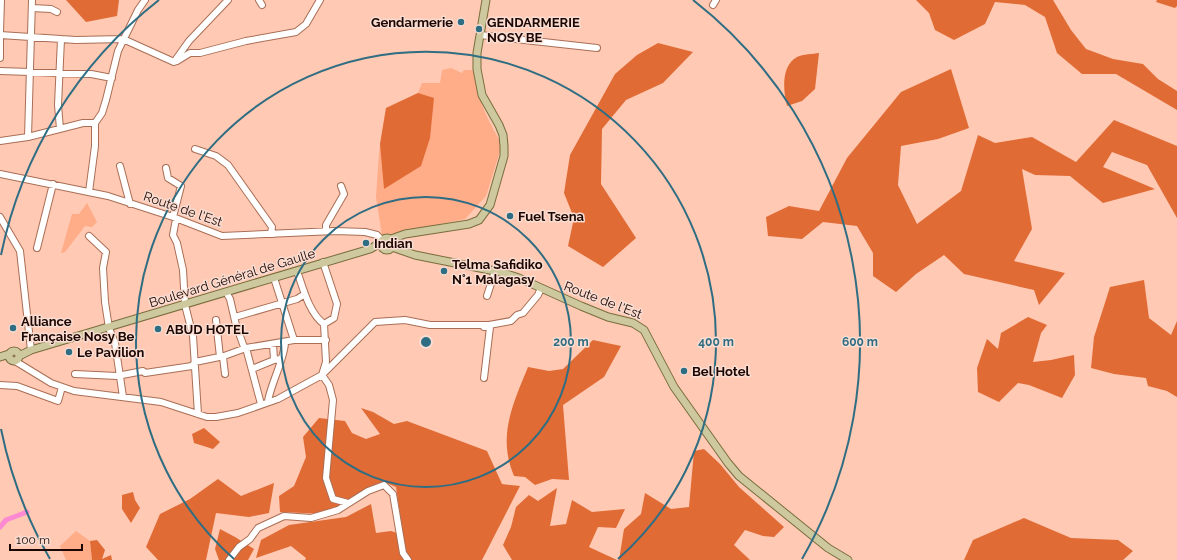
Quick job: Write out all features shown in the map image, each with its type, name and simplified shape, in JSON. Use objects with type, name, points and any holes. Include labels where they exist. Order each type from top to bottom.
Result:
[{"type":"main road","points":[[386,244],[400,236],[468,224],[479,220],[490,205],[504,156],[504,140],[499,125],[482,95],[477,53],[486,0]]},
{"type":"main road","name":"Boulevard Général de Gaulle","points":[[11,357],[297,271],[322,262],[386,244]]},
{"type":"main road","name":"Route de l'Est","points":[[386,244],[415,255],[495,271],[519,278],[591,310],[632,323],[644,330],[674,387],[728,463],[739,476],[828,548],[848,560]]},
{"type":"street","points":[[0,32],[1,0]]},
{"type":"street","points":[[28,137],[32,0]]},
{"type":"street","points":[[90,192],[95,146],[95,123],[102,113],[118,51],[138,10],[145,0]]},
{"type":"street","points":[[174,62],[189,41],[228,0]]},
{"type":"street","points":[[174,62],[190,53],[200,53],[246,41],[296,32],[306,24],[320,0]]},
{"type":"street","points":[[32,8],[51,9],[57,12]]},
{"type":"street","points":[[480,35],[597,48]]},
{"type":"street","points":[[0,58],[0,37],[123,39],[174,62]]},
{"type":"street","points":[[60,129],[58,105],[61,39]]},
{"type":"street","points":[[0,71],[91,74],[112,78]]},
{"type":"street","points":[[0,141],[28,137],[83,123],[95,123]]},
{"type":"street","points":[[195,149],[216,156],[228,165],[272,227],[271,234],[280,234]]},
{"type":"street","points":[[120,166],[130,204]]},
{"type":"street","points":[[166,168],[168,178],[181,186],[174,218],[173,235],[177,243],[184,270],[185,305],[192,336],[198,414]]},
{"type":"street","name":"Route de l'Est","points":[[0,174],[90,192],[174,218],[222,236],[326,231],[365,232],[377,235],[386,244]]},
{"type":"street","points":[[37,248],[53,184]]},
{"type":"street","points":[[326,231],[326,225],[344,194],[341,186]]},
{"type":"street","points":[[0,217],[20,251],[28,351]]},
{"type":"street","points":[[89,236],[106,252],[103,268],[105,302],[109,328],[115,343],[122,397]]},
{"type":"street","points":[[322,262],[337,304],[334,318],[324,324]]},
{"type":"street","points":[[297,271],[305,294],[320,321],[324,324],[326,362],[322,375]]},
{"type":"street","points":[[488,296],[495,271]]},
{"type":"street","points":[[274,278],[294,340]]},
{"type":"street","points":[[480,326],[511,321],[517,314],[523,314],[538,295],[541,288]]},
{"type":"street","points":[[226,292],[230,299],[236,325],[244,347],[246,348],[261,404]]},
{"type":"street","points":[[235,317],[297,299],[305,294]]},
{"type":"street","points":[[216,320],[224,374]]},
{"type":"street","points":[[11,357],[51,382],[62,387],[97,395],[161,402],[207,417],[225,416],[283,396],[322,375],[375,322],[405,320],[430,324],[490,327],[484,378]]},
{"type":"street","points":[[75,374],[101,376],[143,371],[145,373],[192,366],[195,362],[221,357],[246,348],[294,340],[326,340]]},
{"type":"street","points":[[268,401],[278,360],[285,350],[285,342]]},
{"type":"street","points":[[273,344],[278,360]]},
{"type":"street","points":[[252,369],[278,360]]},
{"type":"street","points":[[322,375],[329,385],[333,400],[326,478],[333,499],[348,503]]},
{"type":"street","points":[[0,384],[17,386],[58,401],[62,387]]},
{"type":"street","points":[[229,560],[239,547],[250,538],[258,528],[284,516],[311,518],[338,510],[368,491],[384,485],[393,494],[404,553],[408,560]]},
{"type":"shaded area","points":[[66,0],[119,0],[117,16],[86,22]]},
{"type":"shaded area","points":[[916,0],[1053,0],[1071,30],[1086,49],[1113,59],[1143,64],[1158,79],[1177,91],[1177,110],[1116,74],[1082,74],[1057,53],[1045,17],[1025,5],[995,2],[985,24],[954,40],[935,30],[929,13]]},
{"type":"shaded area","points":[[1157,0],[1177,0],[1177,6],[1175,8],[1156,2]]},
{"type":"shaded area","points":[[658,43],[693,52],[663,83],[626,100],[602,129],[601,184],[636,238],[603,267],[568,246],[574,218],[564,193],[570,155],[615,74],[637,55]]},
{"type":"shaded area","points":[[819,53],[815,89],[802,101],[787,106],[784,79],[788,66],[797,57]]},
{"type":"shaded area","points":[[451,68],[462,73],[464,70],[477,70],[477,82],[481,101],[487,118],[502,145],[486,196],[465,219],[382,236],[376,197],[379,153],[386,108],[418,93],[422,83],[440,83],[442,70]]},
{"type":"shaded area","points":[[951,69],[969,128],[938,139],[901,146],[898,185],[917,224],[961,191],[978,135],[995,143],[1032,137],[1076,162],[1114,120],[1177,146],[1177,218],[1147,165],[1112,152],[1103,167],[1155,189],[1103,203],[1070,176],[1035,175],[1022,169],[1032,229],[1014,261],[1065,273],[1039,305],[1034,290],[964,274],[944,255],[916,274],[896,292],[873,276],[873,253],[857,226],[823,222],[802,239],[768,236],[766,217],[789,206],[819,211],[847,158],[901,92]]},
{"type":"shaded area","points":[[418,93],[434,98],[430,138],[421,166],[384,189],[380,144],[386,108]]},
{"type":"shaded area","points":[[87,203],[97,222],[92,227],[85,226],[65,252],[61,253],[72,214],[79,214]]},
{"type":"shaded area","points":[[1144,280],[1149,318],[1171,335],[1177,321],[1177,397],[1167,391],[1148,386],[1146,378],[1114,374],[1091,368],[1094,337],[1110,287]]},
{"type":"shaded area","points":[[1028,317],[1047,325],[1041,333],[1033,362],[1074,355],[1075,375],[1062,398],[1029,385],[1018,383],[999,402],[978,392],[977,368],[987,339],[998,349],[1001,333]]},
{"type":"shaded area","points":[[593,340],[621,346],[604,377],[563,405],[569,480],[552,479],[535,485],[525,477],[514,476],[509,461],[507,434],[512,407],[528,367],[549,371],[563,369]]},
{"type":"shaded area","points":[[361,408],[373,412],[394,424],[407,421],[487,451],[502,484],[520,486],[482,560],[305,560],[306,558],[291,546],[256,558],[261,540],[289,525],[346,517],[371,504],[376,533],[391,531],[403,535],[396,487],[384,482],[368,488],[327,514],[280,512],[279,496],[294,486],[306,457],[303,437],[319,418],[345,421],[352,433],[366,439],[380,434]]},
{"type":"shaded area","points":[[204,428],[220,442],[213,449],[194,443],[192,434]]},
{"type":"shaded area","points":[[704,449],[720,464],[739,487],[784,527],[774,537],[763,536],[745,530],[734,545],[750,560],[619,560],[624,529],[641,514],[645,493],[671,509],[689,507],[694,451]]},
{"type":"shaded area","points":[[218,479],[241,496],[274,483],[269,513],[249,517],[216,513],[206,560],[158,560],[146,547],[160,514],[190,499]]},
{"type":"shaded area","points":[[557,488],[550,526],[566,524],[572,500],[592,512],[625,509],[616,528],[598,527],[589,547],[617,560],[512,560],[503,545],[511,527],[516,507],[529,495],[538,501]]},
{"type":"shaded area","points":[[133,492],[135,500],[140,508],[131,523],[122,509],[122,495]]},
{"type":"shaded area","points":[[1024,518],[1071,538],[1118,540],[1133,551],[1123,560],[964,560],[973,540]]},
{"type":"shaded area","points":[[220,529],[254,549],[248,560],[219,560],[215,549]]},
{"type":"shaded area","points":[[76,531],[90,541],[92,560],[66,560],[60,546]]},
{"type":"shaded area","points":[[97,540],[105,550],[102,559],[111,555],[112,560],[92,560],[90,541]]},
{"type":"waterway","points":[[0,527],[6,520],[27,512]]},
{"type":"place","name":"Gendarmerie","points":[[461,22]]},
{"type":"place","name":"GENDARMERIE NOSY BE","points":[[479,29]]},
{"type":"place","name":"Fuel Tsena","points":[[510,216]]},
{"type":"place","name":"Indian","points":[[366,243]]},
{"type":"place","name":"Telma Safidiko N°1 Malagasy","points":[[444,271]]},
{"type":"place","name":"Alliance Française Nosy Be","points":[[13,328]]},
{"type":"place","name":"ABUD HOTEL","points":[[158,329]]},
{"type":"place","name":"Le Pavilion","points":[[69,352]]},
{"type":"place","name":"Bel Hotel","points":[[684,371]]}]
